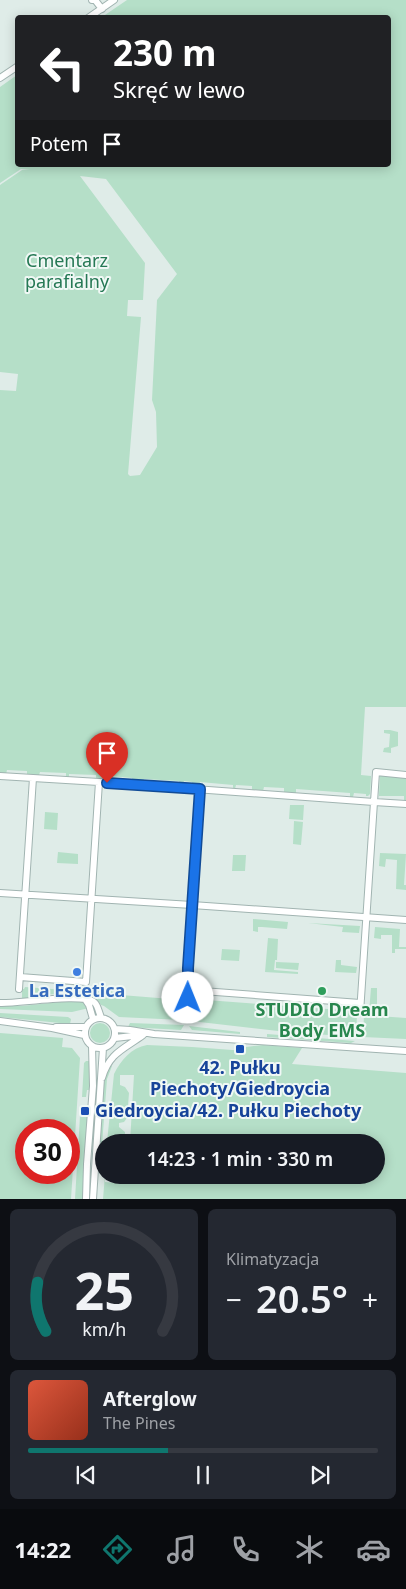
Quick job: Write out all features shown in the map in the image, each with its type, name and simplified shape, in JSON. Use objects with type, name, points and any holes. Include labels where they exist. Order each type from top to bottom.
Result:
[{"type":"street","points":[[92,0],[95,0],[102,9]]},
{"type":"street","points":[[93,15],[114,0]]},
{"type":"street","points":[[0,78],[15,68]]},
{"type":"street","points":[[360,1013],[376,772],[406,775]]},
{"type":"street","points":[[0,776],[406,804]]},
{"type":"street","points":[[19,989],[33,778]]},
{"type":"street","points":[[20,977],[86,982],[99,782]]},
{"type":"street","points":[[188,998],[188,968],[200,789]]},
{"type":"street","points":[[0,893],[406,920]]},
{"type":"street","points":[[189,990],[360,1003]]},
{"type":"street","points":[[0,1003],[19,1004],[65,998],[84,999],[95,1003],[101,1018]]},
{"type":"street","points":[[84,999],[89,1005],[93,1019]]},
{"type":"street","points":[[101,1018],[110,1021],[115,1029],[115,1038],[103,1048],[92,1046],[87,1042],[84,1035],[85,1027],[93,1019],[101,1018]]},
{"type":"street","points":[[0,1021],[52,1028],[84,1035]]},
{"type":"street","points":[[52,1028],[68,1026],[85,1027]]},
{"type":"street","points":[[115,1029],[154,1034],[406,1051]]},
{"type":"street","points":[[115,1038],[154,1034]]},
{"type":"street","points":[[101,1084],[104,1071],[114,1055],[144,1035]]},
{"type":"street","points":[[86,1199],[93,1086],[92,1046]]},
{"type":"street","points":[[93,1199],[103,1048]]},
{"type":"green space","name":"Cmentarz parafialny","points":[[127,0],[406,0],[406,707],[365,707],[361,775],[371,776],[370,794],[368,796],[366,794],[354,793],[353,797],[350,797],[350,793],[296,789],[296,793],[284,793],[284,788],[264,787],[263,791],[252,790],[252,786],[236,785],[235,789],[233,789],[233,785],[200,782],[199,787],[192,786],[192,782],[184,781],[183,785],[180,785],[179,781],[144,779],[142,783],[133,782],[132,778],[109,776],[109,780],[96,780],[96,775],[69,774],[69,777],[66,777],[66,773],[40,772],[39,775],[27,775],[27,771],[7,770],[6,774],[0,774],[0,390],[16,391],[18,374],[0,372],[0,185],[22,170],[30,170],[21,169],[0,183],[0,87],[15,76],[15,167],[391,167],[391,15],[105,15]],"holes":[[[80,176],[106,179],[177,274],[157,300],[152,400],[156,412],[157,447],[140,475],[130,476],[128,474],[141,317],[127,316],[128,300],[143,300],[145,263]]]},
{"type":"green space","points":[[384,730],[398,732],[398,746],[391,748],[391,753],[383,752],[384,748],[389,747],[390,734],[384,733]]},
{"type":"green space","points":[[380,776],[406,777],[406,801],[404,801],[404,796],[379,796]]},
{"type":"green space","points":[[290,805],[304,805],[303,820],[289,819]]},
{"type":"green space","points":[[45,812],[58,813],[57,830],[44,829]]},
{"type":"green space","points":[[294,821],[303,822],[301,845],[293,844]]},
{"type":"green space","points":[[58,852],[78,854],[78,864],[57,863]]},
{"type":"green space","points":[[380,853],[406,854],[404,885],[406,885],[406,890],[396,889],[397,860],[386,859],[385,867],[379,866]]},
{"type":"green space","points":[[233,855],[246,855],[245,871],[232,871]]},
{"type":"green space","points":[[253,919],[288,922],[287,929],[258,927],[258,932],[253,931]]},
{"type":"green space","points":[[308,923],[360,926],[359,933],[342,932],[343,927]]},
{"type":"green space","points":[[375,927],[400,929],[399,947],[406,947],[406,949],[395,949],[395,953],[392,953],[392,935],[381,935],[381,939],[374,938]]},
{"type":"green space","points":[[268,938],[278,939],[277,960],[275,960],[274,970],[298,972],[298,974],[265,972]]},
{"type":"green space","points":[[222,949],[240,950],[239,961],[221,960]]},
{"type":"green space","points":[[336,960],[341,960],[341,965],[357,967],[356,973],[335,972]]},
{"type":"green space","points":[[276,962],[299,963],[298,970],[276,968]]},
{"type":"green space","points":[[25,987],[92,992],[93,990],[120,991],[121,995],[183,1000],[182,1020],[119,1017],[101,1005],[96,999],[87,995],[65,993],[22,999],[22,989]]},
{"type":"green space","points":[[371,988],[377,988],[377,1008],[382,1009],[381,1014],[369,1013]]},
{"type":"green space","points":[[193,999],[355,1011],[355,1014],[357,1014],[356,1037],[287,1032],[191,1021]]},
{"type":"green space","points":[[69,1001],[83,1002],[89,1008],[72,1012],[0,1009],[0,1006],[22,1006]]},
{"type":"green space","points":[[0,1013],[68,1017],[71,1019],[70,1024],[0,1017]]},
{"type":"green space","points":[[364,1015],[406,1018],[406,1039],[363,1037]]},
{"type":"green space","points":[[100,1023],[107,1026],[110,1033],[107,1040],[100,1043],[93,1040],[90,1033],[93,1026]]},
{"type":"green space","points":[[130,1023],[184,1025],[181,1030],[128,1027]]},
{"type":"green space","points":[[189,1026],[240,1032],[240,1034],[192,1030]]},
{"type":"green space","points":[[0,1033],[63,1038],[62,1047],[72,1048],[80,1058],[76,1119],[15,1119],[15,1184],[72,1184],[71,1199],[0,1199]]},
{"type":"green space","points":[[267,1034],[355,1041],[351,1043],[267,1037]]},
{"type":"green space","points":[[147,1045],[246,1051],[246,1047],[263,1045],[302,1048],[292,1064],[406,1073],[406,1199],[103,1199],[104,1184],[385,1184],[385,1134],[130,1134],[134,1075],[120,1075],[120,1085],[125,1087],[129,1093],[127,1118],[124,1122],[119,1123],[119,1127],[125,1134],[108,1134],[114,1074],[127,1055]]},
{"type":"green space","points":[[91,1061],[90,1090],[87,1090],[86,1097],[82,1097],[84,1063]]},
{"type":"green space","points":[[110,1065],[112,1066],[107,1079],[103,1134],[100,1134],[104,1083]]},
{"type":"green space","points":[[80,1116],[88,1117],[85,1199],[75,1199],[76,1184],[80,1184]]},
{"type":"place","name":"La Estetica","points":[[77,972]]},
{"type":"place","name":"STUDIO Dream Body EMS","points":[[322,991]]},
{"type":"place","name":"42. Pułku Piechoty/Giedroycia","points":[[240,1049]]},
{"type":"place","name":"Giedroycia/42. Pułku Piechoty","points":[[85,1111]]},
{"type":"route","points":[[107,783],[200,789],[188,968],[188,998]]}]
